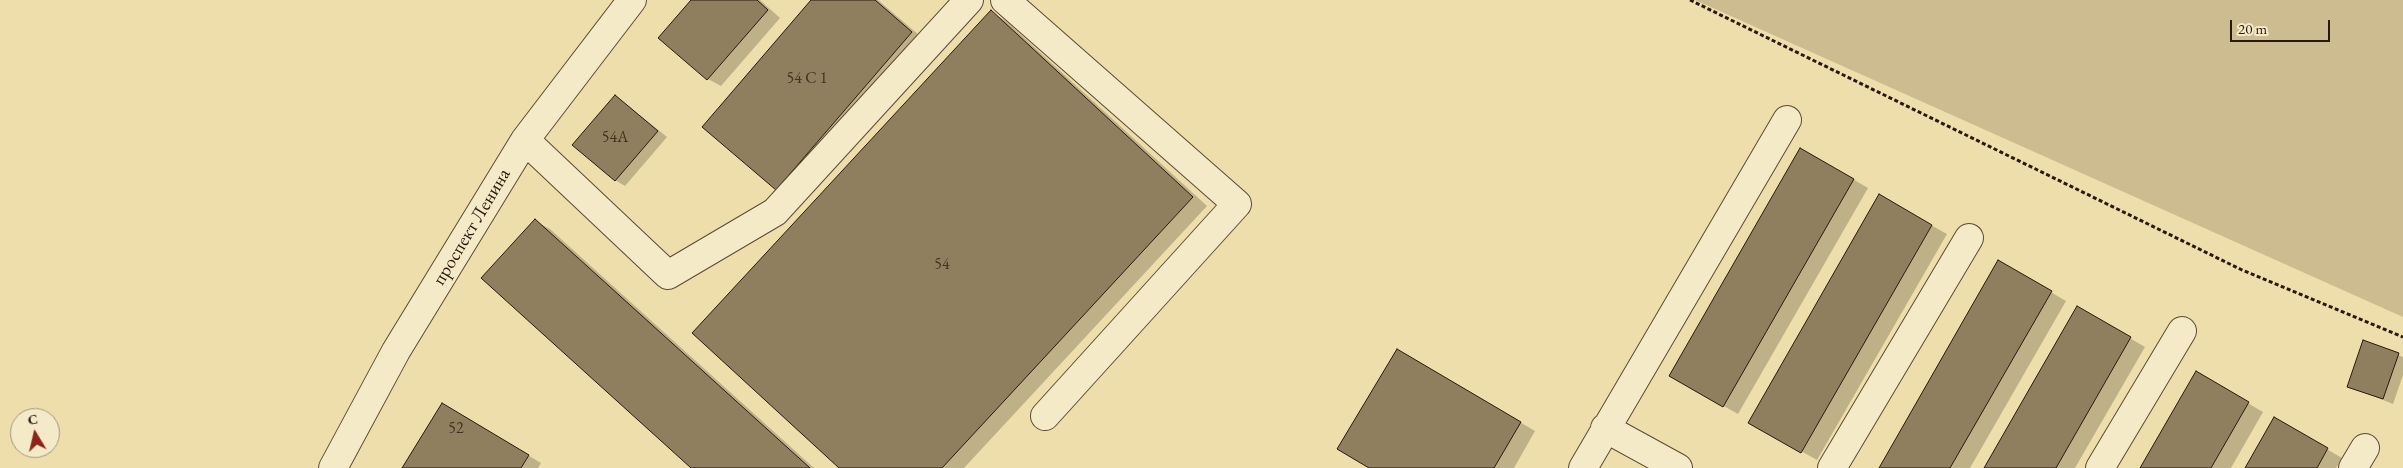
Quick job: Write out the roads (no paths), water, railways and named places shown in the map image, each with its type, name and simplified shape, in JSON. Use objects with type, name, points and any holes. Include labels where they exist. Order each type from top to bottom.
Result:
[{"type":"street","name":"проспект Ленина","points":[[333,468],[396,352],[525,140],[632,0]]},
{"type":"street","points":[[525,140],[668,275],[775,212],[969,0]]},
{"type":"street","points":[[1005,0],[1237,204],[1045,416]]},
{"type":"street","points":[[1583,468],[1787,120]]},
{"type":"street","points":[[1832,468],[1969,238]]},
{"type":"street","points":[[2100,468],[2182,331]]},
{"type":"street","points":[[1605,428],[1678,468]]}]
